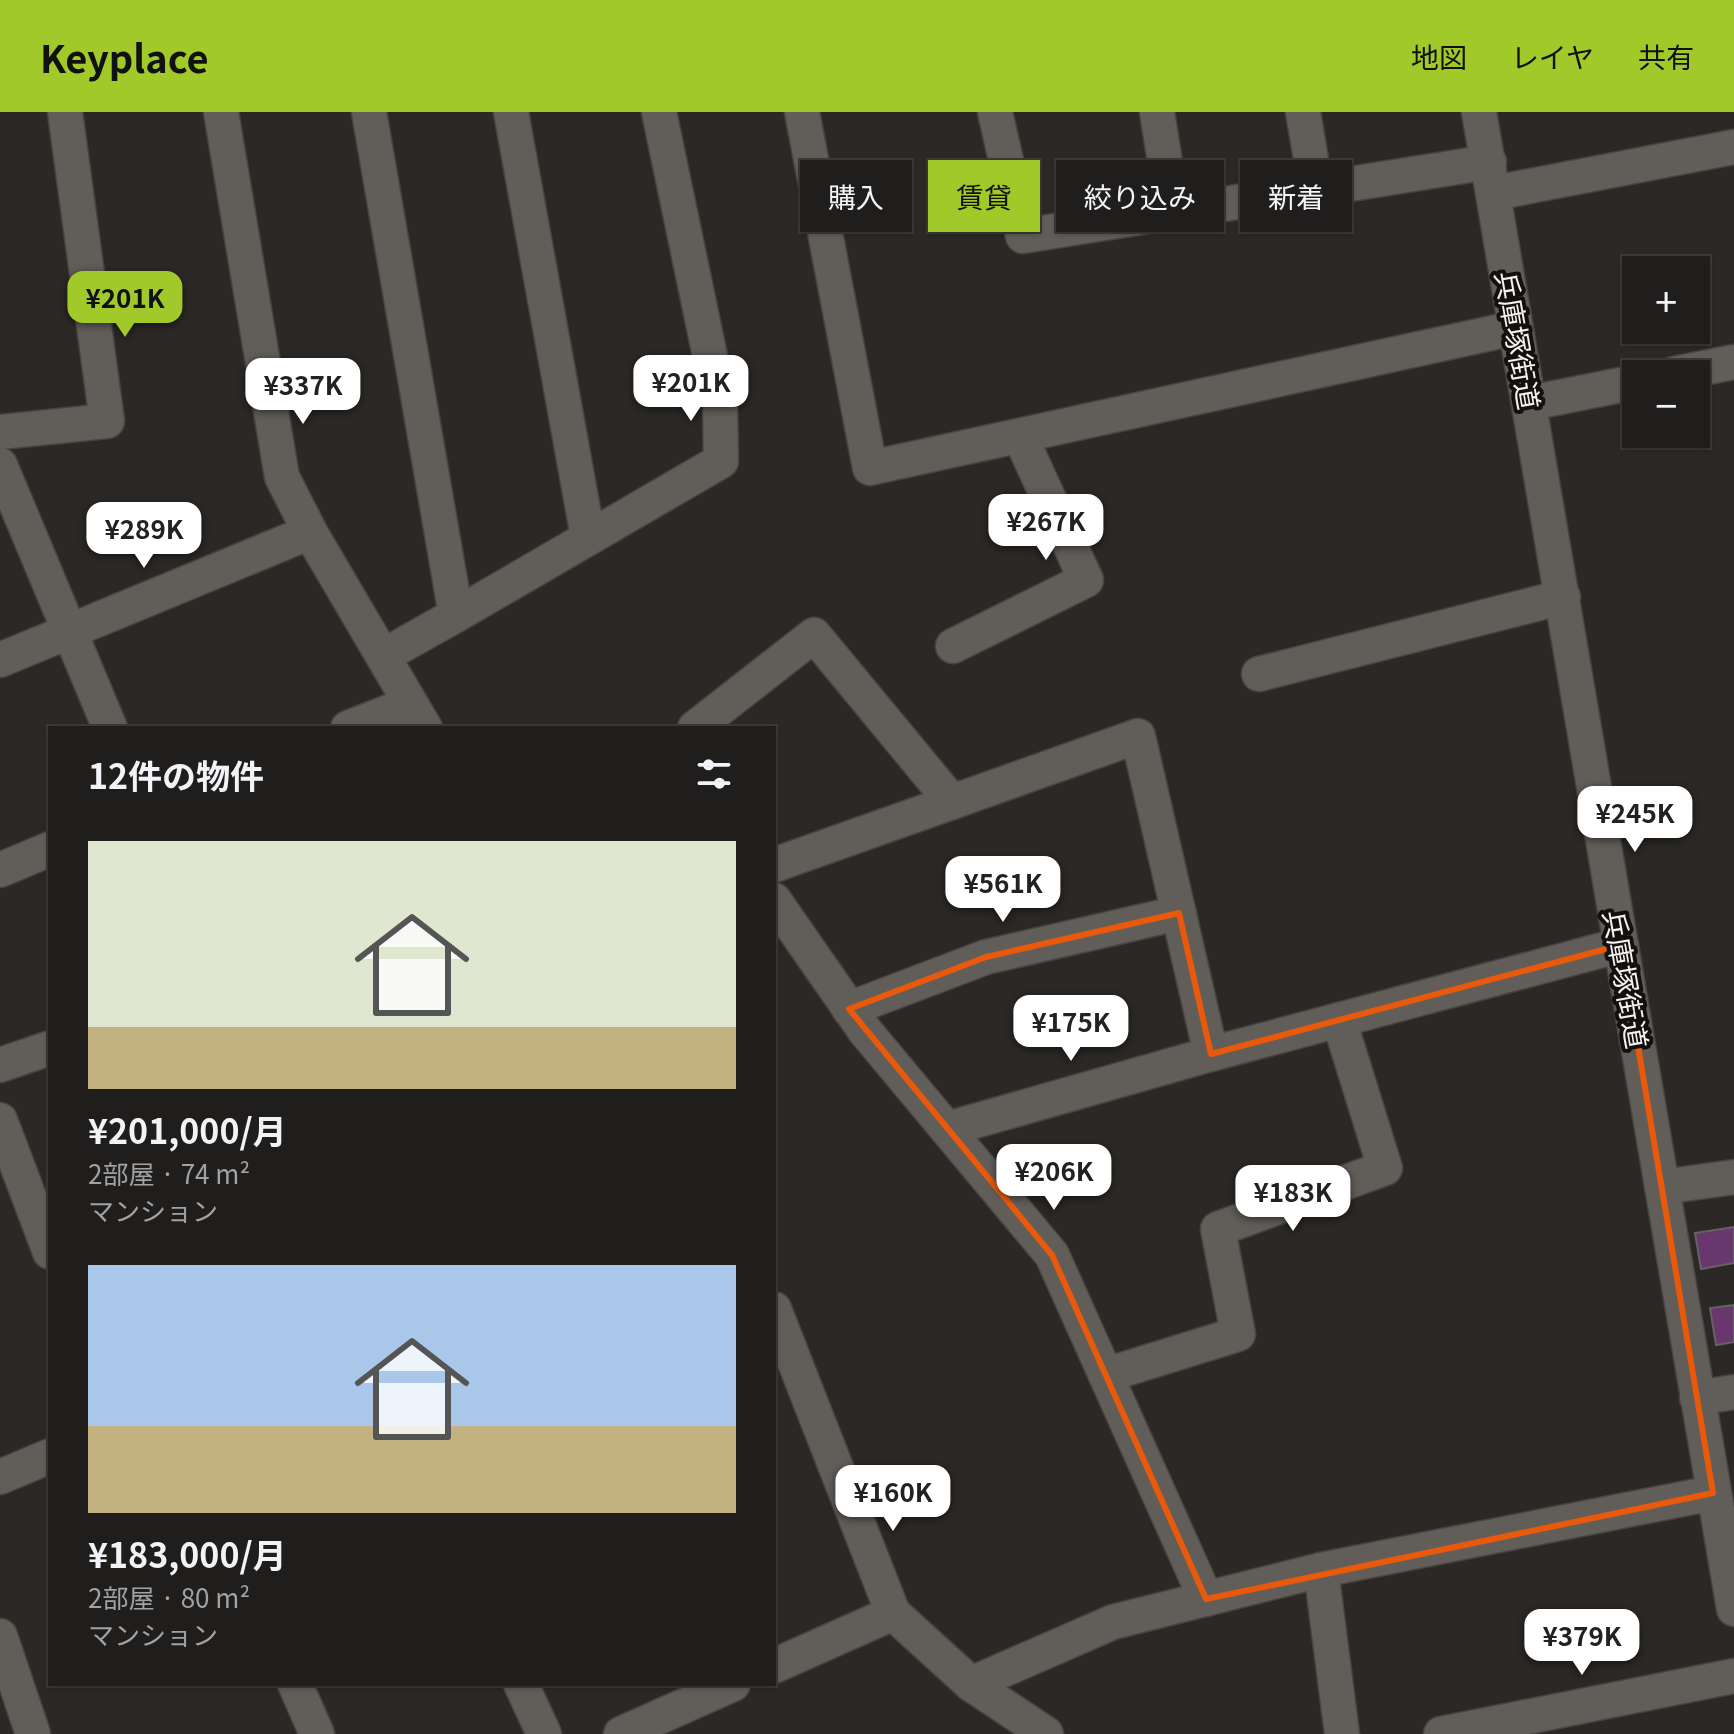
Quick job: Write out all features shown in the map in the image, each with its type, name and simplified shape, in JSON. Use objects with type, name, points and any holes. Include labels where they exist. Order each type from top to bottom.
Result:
[{"type":"street","points":[[0,432],[107,421],[65,112]]},
{"type":"street","points":[[221,112],[282,477],[310,532],[385,655],[417,716],[360,726]]},
{"type":"street","points":[[369,112],[456,615]]},
{"type":"street","points":[[511,112],[588,537]]},
{"type":"street","points":[[385,655],[721,461],[720,404],[659,112]]},
{"type":"street","points":[[802,112],[870,468],[1515,328]]},
{"type":"street","points":[[995,112],[1023,236],[1056,231]]},
{"type":"street","points":[[1157,112],[1165,160]]},
{"type":"street","points":[[1303,112],[1311,160]]},
{"type":"street","name":"兵庫塚街道","points":[[1479,112],[1734,1609]]},
{"type":"street","points":[[1352,187],[1491,178],[1734,147]]},
{"type":"street","points":[[1710,367],[1734,362]]},
{"type":"street","points":[[1530,403],[1622,385]]},
{"type":"street","points":[[953,646],[1086,580],[1020,436]]},
{"type":"street","points":[[0,465],[109,726]]},
{"type":"street","points":[[0,660],[310,532]]},
{"type":"street","points":[[1259,674],[1563,597]]},
{"type":"street","points":[[698,726],[814,635],[952,802]]},
{"type":"street","points":[[776,864],[1138,736],[1211,1054]]},
{"type":"street","points":[[0,870],[48,850]]},
{"type":"street","points":[[776,903],[849,1009],[1052,1255],[1206,1599]]},
{"type":"street","points":[[849,1009],[986,957],[1179,913]]},
{"type":"street","points":[[947,1129],[1211,1054],[1621,945]]},
{"type":"street","points":[[1106,1375],[1238,1334],[1218,1229],[1385,1168],[1339,1020]]},
{"type":"street","points":[[0,1065],[48,1049]]},
{"type":"street","points":[[0,1120],[48,1247]]},
{"type":"street","points":[[1662,1187],[1734,1177]]},
{"type":"street","points":[[776,1314],[893,1613],[971,1684],[1046,1734]]},
{"type":"street","points":[[1697,1398],[1734,1392]]},
{"type":"street","points":[[0,1477],[48,1457]]},
{"type":"street","points":[[971,1684],[1113,1622],[1321,1570],[1713,1493]]},
{"type":"street","points":[[1321,1570],[1342,1734]]},
{"type":"street","points":[[776,1665],[893,1613]]},
{"type":"street","points":[[0,1636],[33,1734]]},
{"type":"street","points":[[1441,1734],[1734,1676]]},
{"type":"street","points":[[296,1686],[317,1734]]},
{"type":"street","points":[[522,1686],[544,1734]]},
{"type":"street","points":[[621,1734],[725,1686]]},
{"type":"highlighted area","points":[[1179,913],[1211,1054],[1621,945],[1713,1493],[1206,1599],[1052,1255],[849,1009],[986,957]]},
{"type":"building","points":[[1734,1227],[1734,1263],[1701,1269],[1695,1233]]},
{"type":"building","points":[[1734,1305],[1734,1342],[1716,1345],[1710,1308]]}]
